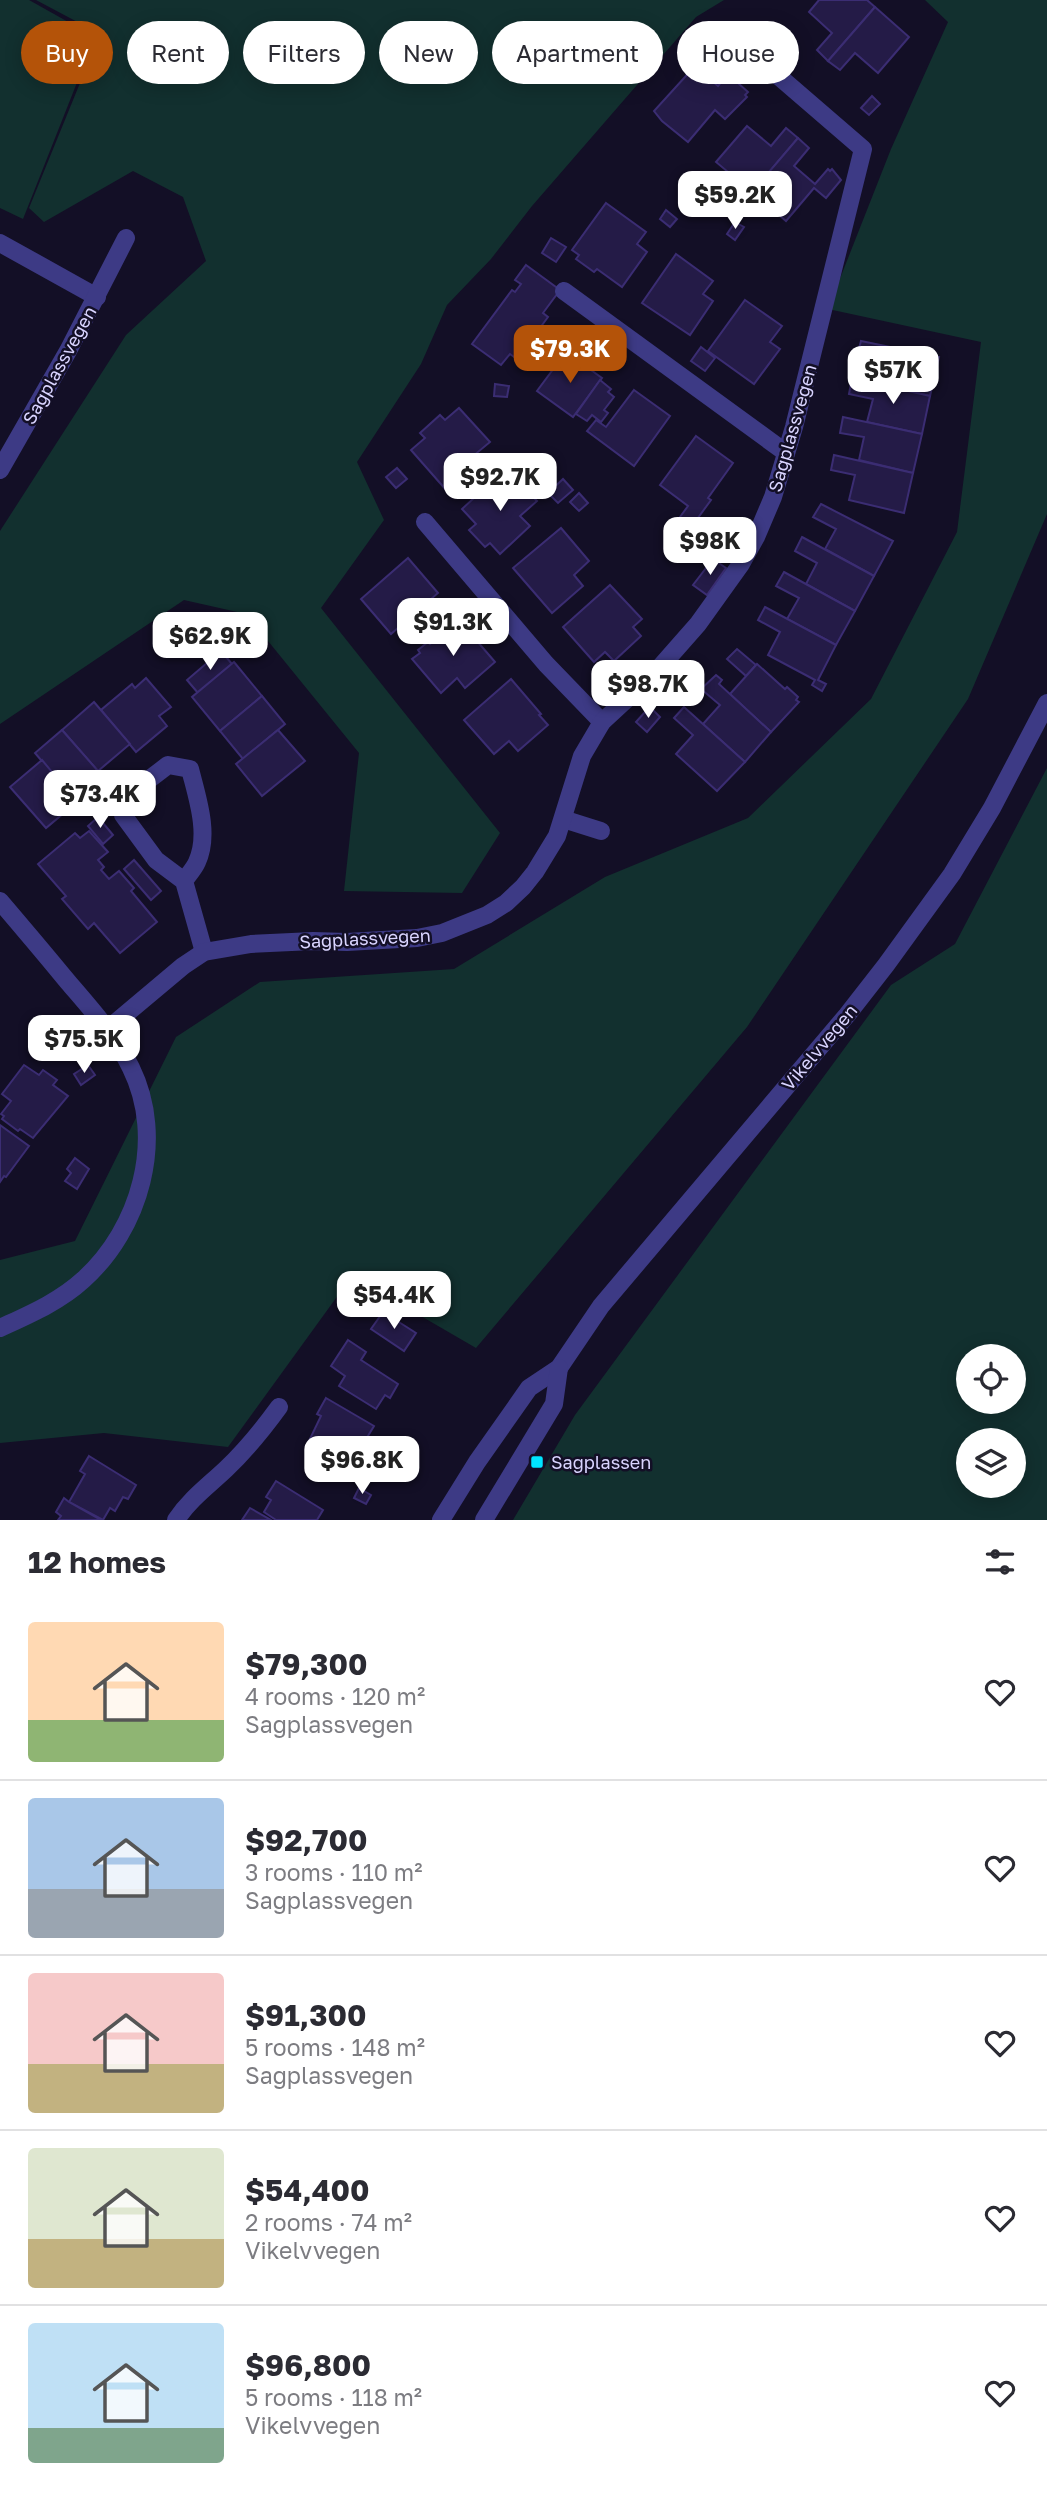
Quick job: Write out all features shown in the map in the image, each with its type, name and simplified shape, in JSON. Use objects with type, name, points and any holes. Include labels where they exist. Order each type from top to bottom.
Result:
[{"type":"street","name":"Sagplassvegen","points":[[108,1029],[183,966],[204,952],[251,944],[347,942],[416,938],[442,933],[487,915],[515,895],[535,872],[557,836],[582,756],[602,722],[654,674],[698,624],[727,585],[756,537],[773,497],[822,320],[863,149],[788,84]]},
{"type":"street","name":"Sagplassvegen","points":[[0,470],[127,238]]},
{"type":"street","name":"Sagplassvegen","points":[[0,243],[97,297]]},
{"type":"street","points":[[564,291],[785,452]]},
{"type":"street","points":[[425,522],[547,664],[602,722]]},
{"type":"street","name":"Vikelvvegen","points":[[441,1520],[477,1462],[529,1388],[559,1368],[601,1306],[886,965],[952,874],[992,808],[1047,703]]},
{"type":"street","points":[[184,881],[197,863],[201,847],[201,810],[190,769],[168,765],[126,797],[123,815],[156,860],[184,881],[204,952]]},
{"type":"street","points":[[563,819],[601,831]]},
{"type":"street","points":[[0,901],[108,1029],[134,1076],[143,1100],[147,1122],[147,1155],[134,1207],[105,1256],[69,1292],[0,1328]]},
{"type":"street","name":"Vikelvvegen","points":[[484,1520],[554,1404],[559,1368]]},
{"type":"street","points":[[176,1520],[192,1499],[255,1440],[279,1406]]},
{"type":"green space","points":[[0,0],[29,0],[66,21],[21,21],[21,84],[76,84],[23,219],[0,208]]},
{"type":"green space","points":[[36,0],[724,0],[693,21],[677,21],[677,39],[663,55],[663,21],[492,21],[492,84],[638,84],[532,206],[491,259],[447,305],[421,364],[357,462],[384,520],[321,608],[500,833],[462,893],[344,891],[359,753],[246,614],[184,600],[0,724],[0,531],[126,335],[206,261],[183,197],[133,171],[44,222],[29,208],[80,84],[113,84],[113,21],[76,21]]},
{"type":"green space","points":[[925,0],[1047,0],[1047,514],[968,699],[747,1027],[476,1348],[352,1276],[228,1447],[104,1433],[0,1443],[0,1260],[75,1241],[176,1037],[260,982],[454,969],[605,877],[748,818],[871,699],[957,532],[981,342],[828,309],[891,149],[948,22]]},
{"type":"green space","points":[[1047,768],[1047,1520],[513,1520],[575,1415],[891,985],[955,944]]},
{"type":"building","points":[[819,0],[867,0],[875,7],[828,61],[817,50],[832,33],[809,12]]},
{"type":"building","points":[[875,7],[909,37],[878,73],[855,53],[840,70],[828,61]]},
{"type":"building","points":[[679,84],[739,84],[748,92],[745,95],[747,97],[725,119],[715,110],[688,142],[654,111]]},
{"type":"building","points":[[872,96],[880,104],[869,115],[861,108]]},
{"type":"building","points":[[747,126],[771,146],[786,128],[798,138],[752,192],[716,162]]},
{"type":"building","points":[[798,138],[809,148],[794,166],[815,184],[828,169],[832,169],[841,180],[826,198],[814,188],[786,221],[752,192]]},
{"type":"building","points":[[606,203],[646,232],[637,244],[647,252],[622,287],[597,269],[594,272],[576,259],[579,255],[572,250]]},
{"type":"building","points":[[666,210],[677,219],[670,227],[660,219]]},
{"type":"building","points":[[735,222],[744,227],[735,240],[727,234]]},
{"type":"building","points":[[551,238],[566,247],[556,262],[542,253]]},
{"type":"building","points":[[676,254],[713,281],[703,294],[713,301],[690,335],[642,303]]},
{"type":"building","points":[[526,265],[560,290],[543,313],[548,317],[517,359],[510,354],[501,365],[472,344],[512,290],[515,292],[521,284],[515,280]]},
{"type":"building","points":[[745,300],[782,326],[770,342],[780,349],[754,384],[708,351]]},
{"type":"building","points":[[861,341],[939,357],[930,396],[876,384],[881,361],[857,356]]},
{"type":"building","points":[[701,347],[715,358],[705,371],[691,361]]},
{"type":"building","points":[[566,352],[602,378],[573,417],[537,391]]},
{"type":"building","points":[[852,378],[930,396],[922,434],[867,422],[873,399],[849,394]]},
{"type":"building","points":[[600,380],[611,389],[608,392],[614,397],[604,410],[608,413],[601,422],[592,415],[587,421],[576,414]]},
{"type":"building","points":[[495,384],[509,386],[507,397],[494,396]]},
{"type":"building","points":[[634,390],[670,416],[634,466],[587,431],[596,420],[606,427]]},
{"type":"building","points":[[459,408],[490,442],[467,461],[473,468],[447,491],[411,450],[425,438],[420,433],[440,415],[445,420]]},
{"type":"building","points":[[843,417],[922,434],[913,473],[859,460],[864,437],[840,433]]},
{"type":"building","points":[[696,436],[733,463],[692,526],[680,517],[688,506],[660,485]]},
{"type":"building","points":[[834,455],[913,473],[904,513],[849,500],[855,475],[831,470]]},
{"type":"building","points":[[397,468],[407,479],[396,488],[386,477]]},
{"type":"building","points":[[500,474],[513,487],[519,482],[537,501],[520,516],[530,526],[500,554],[490,543],[485,547],[469,530],[476,524],[462,509]]},
{"type":"building","points":[[563,479],[573,490],[558,503],[548,493]]},
{"type":"building","points":[[579,493],[588,503],[579,511],[570,502]]},
{"type":"building","points":[[821,504],[893,541],[874,576],[825,549],[836,529],[813,517]]},
{"type":"building","points":[[561,528],[589,561],[574,575],[583,586],[552,613],[513,568]]},
{"type":"building","points":[[802,537],[874,576],[855,611],[806,584],[817,563],[795,551]]},
{"type":"building","points":[[408,558],[438,593],[391,634],[361,599]]},
{"type":"building","points":[[713,559],[726,568],[707,595],[693,585]]},
{"type":"building","points":[[784,572],[855,611],[836,645],[787,619],[799,598],[776,586]]},
{"type":"building","points":[[610,585],[642,619],[633,627],[641,636],[614,661],[605,652],[594,662],[563,627]]},
{"type":"building","points":[[765,607],[836,645],[818,680],[826,684],[822,691],[812,685],[815,680],[768,655],[780,632],[758,620]]},
{"type":"building","points":[[458,619],[495,662],[465,688],[457,678],[441,693],[412,659],[420,653],[418,650],[428,642],[430,644]]},
{"type":"building","points":[[737,649],[756,665],[746,676],[727,659]]},
{"type":"building","points":[[221,651],[232,664],[198,693],[187,680]]},
{"type":"building","points":[[234,662],[262,696],[220,731],[192,697]]},
{"type":"building","points":[[757,664],[798,697],[796,700],[799,702],[771,732],[730,694]]},
{"type":"building","points":[[716,675],[722,680],[719,684],[771,732],[745,762],[703,724],[720,705],[701,689]]},
{"type":"building","points":[[146,678],[171,707],[159,716],[167,726],[136,752],[101,710],[132,684],[135,688]]},
{"type":"building","points":[[511,679],[548,725],[518,751],[509,741],[494,754],[464,720]]},
{"type":"building","points":[[262,696],[285,724],[243,759],[220,731]]},
{"type":"building","points":[[94,702],[130,744],[98,771],[62,730]]},
{"type":"building","points":[[684,707],[745,762],[717,791],[676,754],[693,735],[674,718]]},
{"type":"building","points":[[653,710],[660,717],[647,732],[636,722],[645,712],[648,715]]},
{"type":"building","points":[[62,730],[98,771],[71,795],[35,753]]},
{"type":"building","points":[[278,730],[305,761],[262,796],[236,764]]},
{"type":"building","points":[[42,760],[77,802],[46,828],[10,787]]},
{"type":"building","points":[[98,817],[113,835],[103,844],[88,826]]},
{"type":"building","points":[[89,831],[108,852],[98,860],[104,867],[101,870],[109,879],[119,871],[134,888],[131,891],[157,922],[120,953],[94,923],[88,929],[62,899],[66,896],[38,864],[75,833],[80,838]]},
{"type":"building","points":[[134,860],[161,891],[151,900],[124,869]]},
{"type":"building","points":[[24,1065],[39,1075],[43,1070],[57,1080],[53,1085],[68,1096],[33,1138],[2,1119],[4,1116],[1,1114],[11,1101],[2,1094]]},
{"type":"building","points":[[88,1065],[95,1075],[81,1085],[74,1074]]},
{"type":"building","points":[[0,1125],[29,1146],[0,1182]]},
{"type":"building","points":[[75,1158],[89,1169],[77,1189],[65,1181],[71,1173],[67,1169]]},
{"type":"building","points":[[383,1312],[416,1333],[404,1351],[371,1329]]},
{"type":"building","points":[[348,1340],[366,1352],[361,1360],[398,1384],[390,1398],[385,1395],[376,1409],[339,1386],[345,1376],[331,1366]]},
{"type":"building","points":[[326,1398],[374,1426],[363,1444],[359,1441],[349,1456],[342,1452],[335,1462],[307,1445],[321,1416],[317,1414]]},
{"type":"building","points":[[89,1456],[136,1485],[128,1499],[123,1497],[115,1511],[110,1508],[103,1520],[69,1502],[85,1474],[80,1471]]},
{"type":"building","points":[[276,1481],[323,1510],[317,1520],[276,1520],[264,1512],[271,1500],[266,1497]]},
{"type":"building","points":[[359,1488],[371,1495],[366,1504],[354,1498]]},
{"type":"building","points":[[64,1498],[101,1520],[58,1520],[61,1516],[56,1512]]},
{"type":"building","points":[[250,1508],[271,1520],[242,1520]]},
{"type":"place","name":"Sagplassen","points":[[537,1462]]}]
